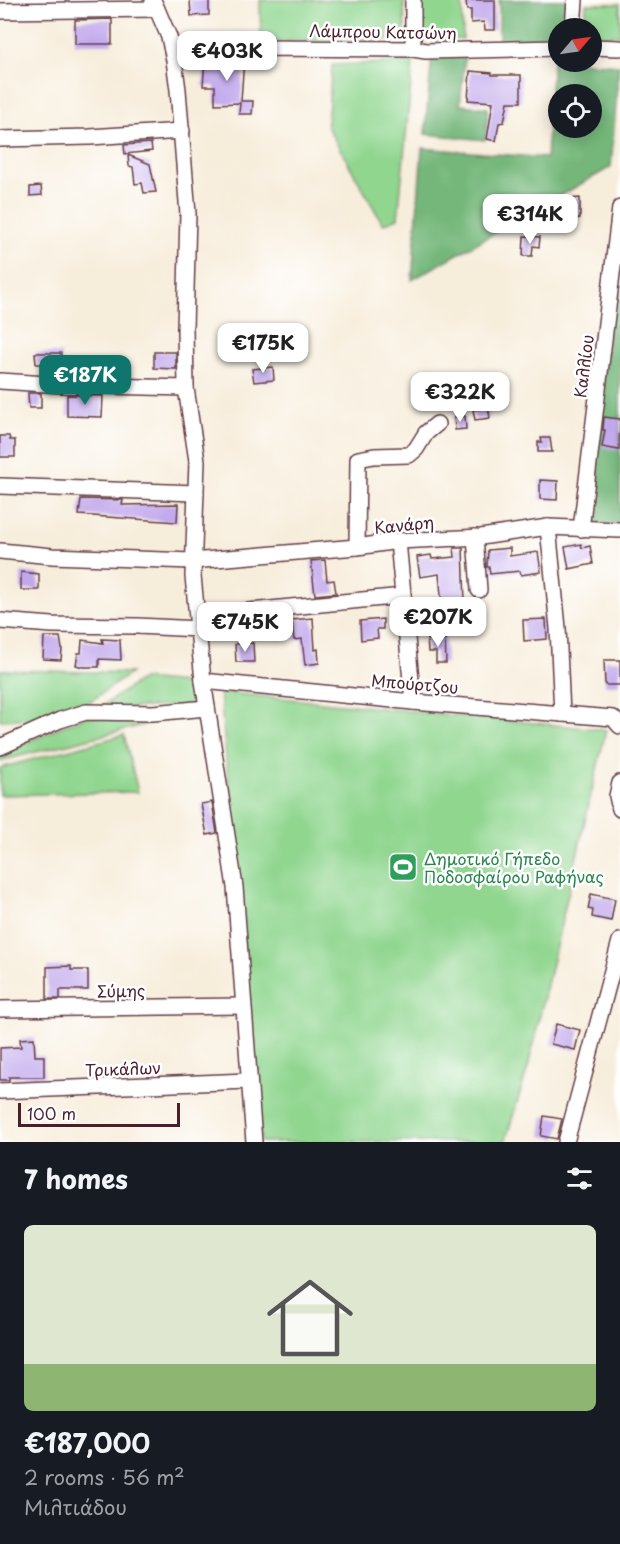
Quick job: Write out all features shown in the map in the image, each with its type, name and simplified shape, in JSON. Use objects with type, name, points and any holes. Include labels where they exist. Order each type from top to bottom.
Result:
[{"type":"street","points":[[413,0],[413,49]]},
{"type":"street","points":[[574,18],[575,0]]},
{"type":"street","points":[[0,11],[155,5],[172,50],[182,131],[188,214],[186,388],[197,455],[192,561],[203,681],[235,887],[254,1142]]},
{"type":"street","points":[[602,47],[620,48]]},
{"type":"street","name":"Λάμπρου Κατσώνη","points":[[172,50],[258,48],[426,51],[548,48]]},
{"type":"street","points":[[0,139],[90,137],[182,131]]},
{"type":"street","name":"Καλλίου","points":[[581,529],[620,208]]},
{"type":"street","points":[[0,381],[62,386],[186,388]]},
{"type":"street","points":[[357,547],[358,459],[410,455],[426,433],[437,424]]},
{"type":"street","points":[[0,486],[196,493]]},
{"type":"street","points":[[548,527],[558,628],[562,714]]},
{"type":"street","name":"Κανάρη","points":[[0,551],[52,556],[192,561],[357,547],[398,541],[475,537],[548,527],[620,530]]},
{"type":"street","points":[[475,537],[479,590]]},
{"type":"street","points":[[398,541],[414,702]]},
{"type":"street","points":[[0,621],[52,625],[137,626],[199,623],[403,596]]},
{"type":"street","name":"Μπούρτζου","points":[[203,681],[414,702],[613,718],[620,726]]},
{"type":"street","points":[[0,747],[60,720],[86,712],[153,713],[207,708]]},
{"type":"street","points":[[620,783],[617,796],[620,809]]},
{"type":"street","points":[[566,1142],[620,941]]},
{"type":"street","name":"Σύμης","points":[[0,1009],[243,1006]]},
{"type":"street","name":"Τρικάλων","points":[[0,1092],[248,1081]]},
{"type":"green space","points":[[260,0],[404,0],[405,39],[261,42]]},
{"type":"green space","points":[[419,0],[462,0],[463,39],[419,40]]},
{"type":"green space","points":[[499,0],[566,0],[565,18],[548,18],[548,41],[499,41]]},
{"type":"green space","points":[[586,4],[620,4],[620,35],[602,36],[602,18],[586,18]]},
{"type":"green space","points":[[432,54],[465,57],[460,105],[488,108],[485,140],[425,134]]},
{"type":"green space","points":[[413,62],[398,218],[383,224],[327,126],[332,65]]},
{"type":"green space","points":[[602,64],[619,65],[611,167],[412,280],[422,148],[546,158],[548,130],[548,138],[602,138],[602,84],[551,84],[552,72],[602,72]]},
{"type":"green space","points":[[620,233],[620,524],[585,525]]},
{"type":"green space","points":[[0,670],[131,673],[82,707],[46,718],[0,720]]},
{"type":"green space","points":[[142,679],[196,684],[198,705],[98,709]]},
{"type":"green space","points":[[220,692],[606,730],[528,1067],[505,1142],[261,1142]]},
{"type":"green space","points":[[86,716],[171,718],[0,761],[0,754]]},
{"type":"green space","points":[[124,735],[138,792],[0,795],[0,768]]},
{"type":"building","points":[[190,0],[209,0],[209,15],[191,16]]},
{"type":"building","points":[[466,0],[495,0],[495,30],[485,30],[484,22],[471,23],[471,10],[467,10]]},
{"type":"building","points":[[112,19],[112,44],[75,44],[75,20]]},
{"type":"building","points":[[244,58],[241,101],[253,101],[252,114],[239,114],[240,103],[215,104],[215,86],[203,86],[205,59]]},
{"type":"building","points":[[470,71],[492,73],[492,75],[521,75],[521,102],[508,102],[504,122],[499,123],[496,141],[487,139],[493,102],[468,100]]},
{"type":"building","points":[[151,143],[152,151],[125,154],[124,145]]},
{"type":"building","points":[[128,155],[150,164],[156,192],[144,193],[142,183],[135,184],[133,167],[129,166]]},
{"type":"building","points":[[41,186],[42,195],[30,196],[30,187]]},
{"type":"building","points":[[580,198],[580,218],[564,220],[567,199]]},
{"type":"building","points":[[524,236],[540,237],[539,247],[533,246],[532,256],[523,256]]},
{"type":"building","points":[[154,352],[176,352],[176,369],[154,368]]},
{"type":"building","points":[[35,353],[61,353],[61,372],[43,373],[43,364],[36,364]]},
{"type":"building","points":[[273,367],[274,380],[254,382],[252,369]]},
{"type":"building","points":[[28,393],[41,393],[41,408],[29,408]]},
{"type":"building","points":[[67,395],[103,396],[102,417],[67,416]]},
{"type":"building","points":[[488,407],[490,418],[475,420],[473,410]]},
{"type":"building","points":[[465,416],[466,429],[455,430],[454,417]]},
{"type":"building","points":[[604,417],[620,419],[619,450],[602,447],[605,430],[603,430]]},
{"type":"building","points":[[0,436],[9,436],[10,440],[15,440],[15,457],[0,457]]},
{"type":"building","points":[[541,438],[550,438],[552,452],[538,452],[538,442],[542,442]]},
{"type":"building","points":[[540,480],[558,481],[557,500],[540,499]]},
{"type":"building","points":[[81,499],[123,500],[122,505],[178,504],[177,522],[79,515]]},
{"type":"building","points":[[581,544],[582,548],[590,546],[593,564],[569,569],[565,547]]},
{"type":"building","points":[[454,548],[463,548],[465,603],[442,605],[439,574],[420,577],[417,557],[431,555],[432,559],[455,557]]},
{"type":"building","points":[[510,548],[510,556],[538,552],[541,572],[521,575],[520,571],[490,574],[489,567],[487,567],[488,550]]},
{"type":"building","points":[[325,560],[327,581],[334,580],[336,593],[315,595],[311,561]]},
{"type":"building","points":[[21,572],[39,574],[39,590],[21,590]]},
{"type":"building","points":[[313,618],[315,650],[318,649],[319,663],[305,665],[302,639],[294,640],[292,620]]},
{"type":"building","points":[[383,619],[383,629],[377,629],[378,638],[361,640],[360,621]]},
{"type":"building","points":[[546,619],[547,639],[524,641],[523,620]]},
{"type":"building","points":[[445,636],[446,663],[436,663],[436,652],[428,652],[427,637]]},
{"type":"building","points":[[44,637],[60,637],[61,660],[43,659]]},
{"type":"building","points":[[102,639],[120,640],[121,660],[99,659],[99,667],[76,665],[78,653],[81,653],[82,640],[103,643]]},
{"type":"building","points":[[253,643],[254,662],[236,662],[235,644]]},
{"type":"building","points":[[604,660],[620,660],[620,685],[605,685]]},
{"type":"building","points":[[212,802],[217,833],[207,835],[201,804]]},
{"type":"building","points":[[591,894],[615,899],[611,921],[592,917],[593,910],[588,909]]},
{"type":"building","points":[[71,966],[71,970],[88,970],[88,990],[60,990],[60,999],[47,999],[47,967]]},
{"type":"building","points":[[556,1024],[580,1030],[575,1050],[551,1044]]},
{"type":"building","points":[[34,1038],[35,1056],[44,1056],[44,1077],[9,1077],[9,1080],[0,1080],[0,1048],[21,1047],[20,1039]]},
{"type":"building","points":[[544,1116],[562,1119],[557,1139],[541,1136]]},
{"type":"place","name":"Δημοτικό Γήπεδο Ποδοσφαίρου Ραφήνας","points":[[403,867]]}]
